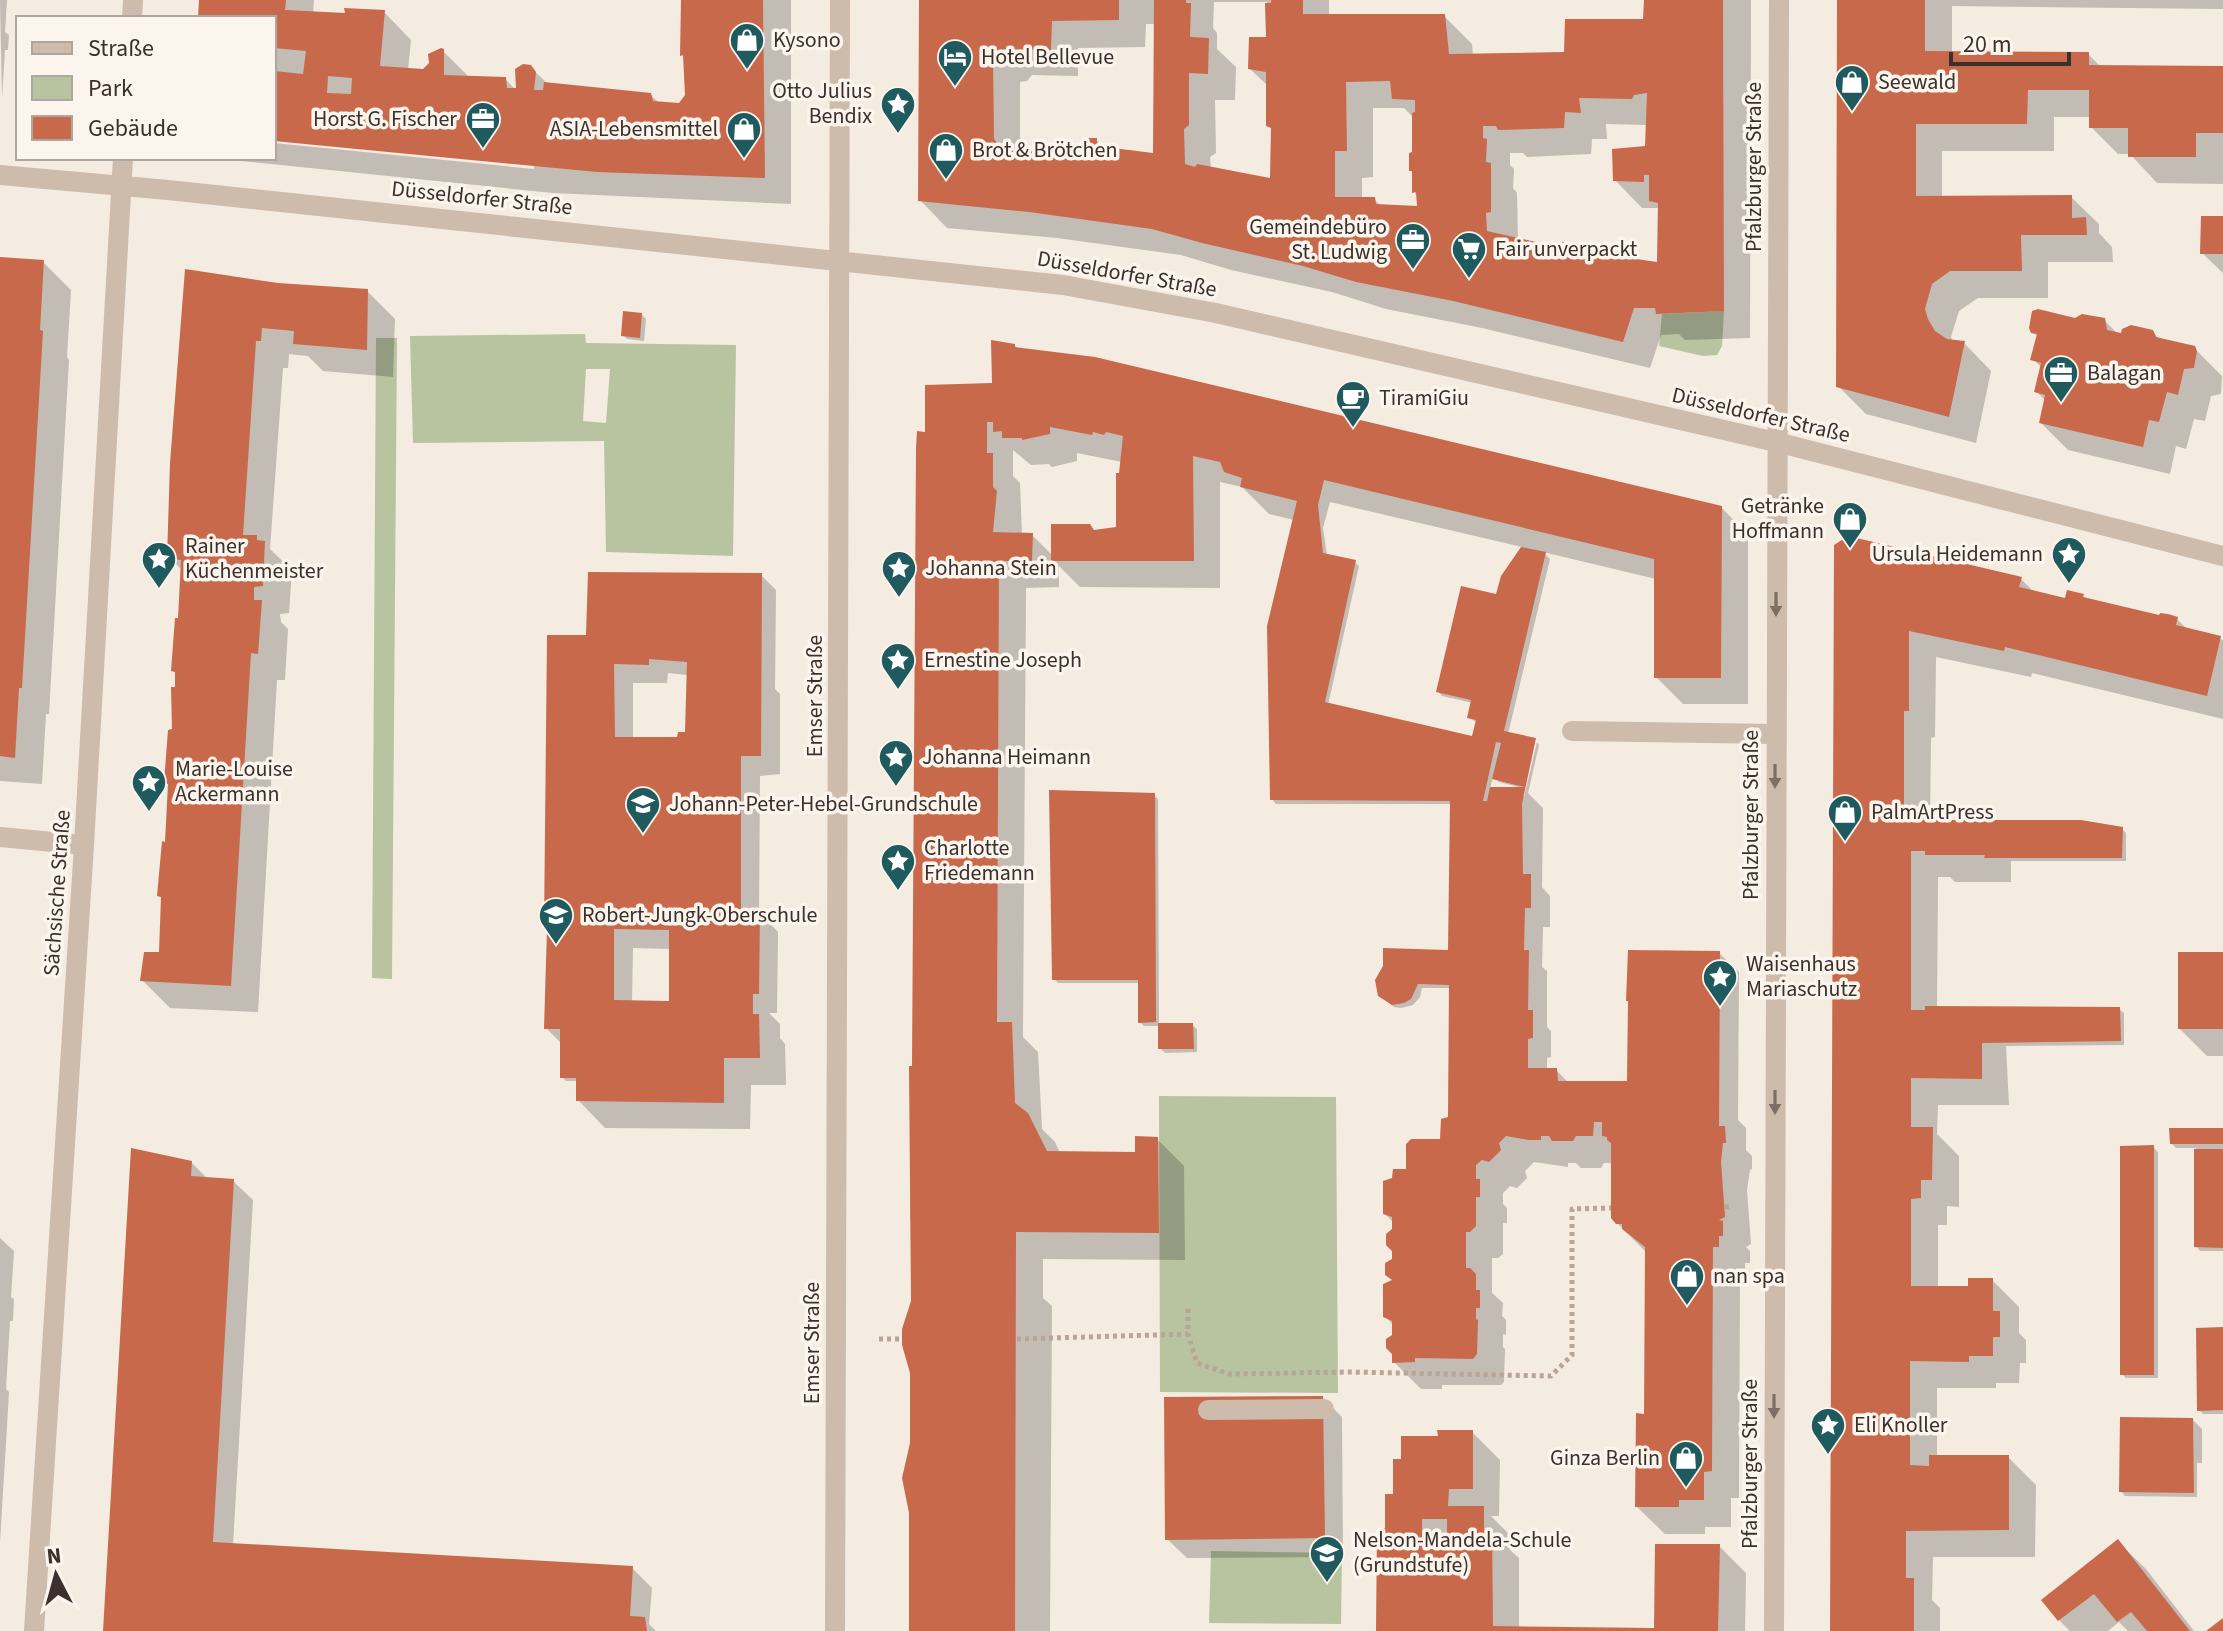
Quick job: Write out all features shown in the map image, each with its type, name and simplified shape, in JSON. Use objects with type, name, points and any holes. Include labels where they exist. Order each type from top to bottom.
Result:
[{"type":"street","name":"Emser Straße","points":[[835,1631],[840,0]]},
{"type":"street","name":"Pfalzburger Straße","points":[[1774,1631],[1779,0]]},
{"type":"street","name":"Sächsische Straße","points":[[34,1631],[84,845],[123,160]]},
{"type":"street","name":"Düsseldorfer Straße","points":[[0,175],[121,185],[1063,285],[1216,313],[1776,442],[2223,556]]},
{"type":"street","points":[[1572,731],[1775,734]]},
{"type":"street","points":[[0,837],[84,845]]},
{"type":"street","points":[[1208,1410],[1324,1409]]},
{"type":"path","points":[[1188,1309],[1188,1334],[1197,1363],[1229,1374],[1349,1372],[1551,1376],[1572,1355],[1572,1209],[1611,1208]]},
{"type":"path","points":[[1017,1339],[1188,1334]]},
{"type":"path","points":[[879,1339],[902,1339]]},
{"type":"green space","points":[[1724,311],[1722,346],[1717,355],[1703,356],[1659,346],[1662,314]]},
{"type":"green space","points":[[585,334],[586,343],[736,345],[733,556],[606,552],[604,441],[413,443],[410,336]],"holes":[[[586,369],[610,369],[606,423],[583,421]]]},
{"type":"green space","points":[[376,338],[397,338],[392,979],[372,978]]},
{"type":"green space","points":[[1159,1096],[1336,1097],[1338,1393],[1160,1392]]},
{"type":"green space","points":[[1211,1551],[1342,1553],[1341,1624],[1209,1623]]},
{"type":"building","points":[[199,0],[286,0],[285,10],[345,13],[344,8],[385,10],[380,66],[423,69],[429,63],[428,54],[441,48],[444,49],[444,75],[506,77],[507,88],[516,88],[515,69],[523,64],[531,65],[536,72],[534,90],[543,90],[544,82],[651,93],[653,101],[679,103],[685,95],[683,55],[680,56],[681,0],[763,0],[765,178],[597,172],[276,141],[276,71],[303,74],[306,51],[276,48],[276,16],[198,16]],"holes":[[[328,76],[352,78],[351,94],[327,93]]]},
{"type":"building","points":[[919,0],[1119,0],[1119,20],[1052,21],[1051,50],[1004,49],[1000,54],[993,55],[994,139],[1000,147],[1033,150],[1034,142],[1085,146],[1086,138],[1097,138],[1097,146],[1153,153],[1154,0],[1186,0],[1186,3],[1191,3],[1190,37],[1209,38],[1208,74],[1189,73],[1189,125],[1184,129],[1185,164],[1270,178],[1271,128],[1266,126],[1266,72],[1248,69],[1249,37],[1266,37],[1265,3],[1271,3],[1271,0],[1303,0],[1303,14],[1445,14],[1449,54],[1564,52],[1565,19],[1643,19],[1644,0],[1723,0],[1724,311],[1656,314],[1655,308],[1634,308],[1623,342],[1453,301],[1356,282],[1152,229],[918,201]],"holes":[[[1390,81],[1392,99],[1415,100],[1409,171],[1412,171],[1412,193],[1416,192],[1417,206],[1376,204],[1375,197],[1335,197],[1335,151],[1347,151],[1346,82]],[[1647,93],[1645,146],[1612,149],[1613,181],[1644,182],[1644,175],[1649,175],[1649,201],[1658,203],[1657,262],[1623,257],[1573,242],[1550,242],[1549,245],[1487,231],[1486,213],[1491,212],[1491,163],[1486,162],[1487,139],[1483,138],[1483,126],[1496,126],[1498,130],[1564,128],[1565,112],[1581,113],[1579,98],[1632,99],[1634,95]]]},
{"type":"building","points":[[1837,0],[1925,0],[1925,51],[2089,52],[2089,65],[2223,66],[2223,133],[2196,133],[2196,157],[2128,157],[2128,128],[2089,128],[2089,90],[2028,90],[2027,124],[1916,124],[1916,196],[2072,195],[2072,218],[2086,217],[2087,235],[2021,235],[2022,271],[1950,271],[1932,284],[1925,309],[1928,319],[1935,331],[1947,339],[1965,341],[1949,417],[1836,387]]},
{"type":"building","points":[[2201,216],[2223,216],[2223,254],[2200,254]]},
{"type":"building","points":[[0,257],[44,260],[40,330],[43,331],[22,688],[19,688],[15,758],[0,756]]},
{"type":"building","points":[[185,269],[278,283],[368,289],[367,350],[293,344],[294,331],[262,328],[261,341],[256,341],[243,535],[257,535],[257,540],[265,541],[263,586],[254,587],[254,600],[262,600],[258,654],[251,653],[231,986],[140,981],[144,952],[159,952],[161,897],[157,896],[162,841],[165,842],[168,784],[164,783],[168,730],[172,729],[171,687],[175,687],[175,672],[171,671],[181,560],[167,558],[170,463]]},
{"type":"building","points":[[2038,309],[2075,318],[2082,314],[2105,318],[2107,330],[2121,333],[2122,329],[2131,325],[2153,330],[2156,337],[2195,346],[2194,368],[2184,369],[2178,395],[2167,392],[2159,422],[2149,420],[2143,447],[2039,423],[2045,395],[2034,392],[2041,363],[2030,360],[2037,334],[2031,333],[2029,328],[2032,311]]},
{"type":"building","points":[[623,311],[642,313],[640,338],[621,336]]},
{"type":"building","points":[[991,340],[1015,344],[1015,347],[1095,357],[1722,506],[1721,678],[1654,678],[1654,559],[1324,480],[1318,505],[1323,553],[1356,560],[1325,702],[1472,736],[1476,720],[1467,718],[1471,700],[1436,692],[1461,586],[1496,594],[1501,576],[1521,547],[1546,552],[1504,731],[1536,738],[1522,804],[1523,874],[1531,874],[1531,908],[1525,908],[1524,950],[1529,950],[1528,1010],[1533,1010],[1533,1038],[1528,1039],[1528,1068],[1557,1068],[1558,1081],[1627,1081],[1628,950],[1720,951],[1719,1126],[1725,1126],[1726,1143],[1723,1143],[1721,1162],[1725,1217],[1719,1220],[1723,1221],[1723,1236],[1719,1236],[1719,1247],[1713,1247],[1712,1471],[1704,1472],[1704,1500],[1679,1500],[1679,1507],[1635,1507],[1636,1413],[1644,1414],[1645,1247],[1622,1229],[1622,1224],[1616,1224],[1611,1218],[1611,1143],[1602,1136],[1602,1122],[1594,1122],[1593,1136],[1576,1136],[1573,1141],[1552,1141],[1549,1136],[1529,1140],[1506,1136],[1499,1143],[1501,1150],[1489,1162],[1482,1160],[1476,1165],[1480,1197],[1476,1197],[1476,1226],[1466,1232],[1466,1268],[1476,1274],[1476,1290],[1480,1290],[1480,1308],[1476,1308],[1477,1354],[1473,1359],[1415,1358],[1415,1362],[1392,1363],[1386,1339],[1392,1335],[1392,1321],[1383,1317],[1383,1284],[1392,1280],[1385,1275],[1385,1263],[1392,1259],[1392,1251],[1386,1245],[1386,1234],[1392,1229],[1392,1217],[1383,1214],[1383,1181],[1392,1178],[1393,1169],[1406,1169],[1406,1144],[1411,1139],[1440,1139],[1441,1119],[1448,1117],[1449,985],[1418,984],[1411,999],[1392,1005],[1378,996],[1375,980],[1383,966],[1383,948],[1448,950],[1450,801],[1270,800],[1267,626],[1297,501],[1240,487],[1242,478],[1224,472],[1220,462],[1193,456],[1194,561],[1051,561],[1051,524],[1090,524],[1094,530],[1116,527],[1116,473],[1119,473],[1123,436],[1106,432],[1104,435],[1093,432],[1092,435],[1050,427],[1050,434],[1022,440],[1002,438],[1002,431],[993,432],[993,422],[987,422],[987,453],[993,453],[993,487],[997,491],[993,532],[1033,533],[1032,561],[999,561],[997,1022],[1012,1022],[1015,1103],[1028,1113],[1047,1151],[1135,1152],[1135,1136],[1158,1137],[1159,1233],[1016,1232],[1015,1631],[909,1631],[909,1513],[902,1478],[910,1443],[910,1373],[902,1345],[902,1329],[911,1301],[909,1066],[912,1066],[917,431],[925,432],[925,385],[992,383]],"holes":[[[1496,742],[1501,743],[1492,779],[1524,787],[1490,787],[1487,801],[1483,801]]]},
{"type":"building","points":[[1848,536],[2022,577],[2019,587],[2065,598],[2067,590],[2084,594],[2083,597],[2159,615],[2168,614],[2178,617],[2176,625],[2221,636],[2207,696],[2005,647],[2004,651],[1909,631],[1909,711],[1904,711],[1904,820],[2081,820],[2123,827],[2122,858],[1984,858],[1985,855],[1925,855],[1925,851],[1911,851],[1911,1010],[1925,1010],[1925,1006],[2120,1007],[2121,1041],[1982,1043],[1982,1079],[1911,1078],[1911,1127],[1933,1127],[1932,1180],[1921,1180],[1921,1198],[1911,1199],[1911,1286],[1968,1286],[1968,1278],[1993,1278],[1993,1311],[2000,1311],[2000,1337],[1993,1337],[1993,1356],[1969,1356],[1969,1362],[1910,1361],[1910,1465],[1929,1466],[1929,1455],[2009,1455],[2009,1530],[1906,1531],[1906,1578],[1914,1578],[1914,1631],[1830,1631],[1834,545]]},
{"type":"building","name":"Johann-Peter-Hebel-Grundschule","points":[[588,572],[762,573],[761,756],[741,756],[741,911],[760,910],[759,994],[753,994],[753,1014],[759,1014],[760,1058],[724,1058],[724,1103],[576,1101],[576,1078],[560,1078],[560,1029],[544,1029],[547,635],[586,635]],"holes":[[[649,659],[687,662],[685,732],[678,732],[677,737],[615,737],[614,664],[649,665]],[[614,929],[669,930],[669,1001],[614,1000]]]},
{"type":"building","points":[[1049,790],[1155,793],[1156,1022],[1138,1023],[1138,980],[1052,980]]},
{"type":"building","points":[[2178,952],[2223,952],[2223,1029],[2178,1029]]},
{"type":"building","points":[[1158,1023],[1193,1023],[1194,1049],[1158,1049]]},
{"type":"building","points":[[2169,1128],[2223,1128],[2223,1144],[2170,1144]]},
{"type":"building","points":[[2154,1145],[2154,1375],[2120,1375],[2120,1146]]},
{"type":"building","points":[[131,1148],[192,1161],[191,1176],[234,1179],[213,1542],[633,1566],[630,1616],[645,1617],[647,1631],[103,1631]]},
{"type":"building","points":[[2194,1149],[2223,1149],[2223,1248],[2194,1247]]},
{"type":"building","points":[[2223,1327],[2223,1410],[2197,1411],[2196,1328]]},
{"type":"building","points":[[1323,1396],[1325,1538],[1165,1540],[1164,1397]]},
{"type":"building","points":[[2120,1417],[2193,1418],[2194,1493],[2119,1492]]},
{"type":"building","points":[[1437,1430],[1473,1430],[1473,1489],[1449,1489],[1448,1506],[1484,1506],[1484,1529],[1492,1529],[1493,1626],[1654,1628],[1655,1544],[1720,1544],[1718,1631],[1376,1631],[1377,1529],[1385,1528],[1385,1494],[1393,1494],[1393,1459],[1401,1459],[1401,1436],[1438,1436]],"holes":[[[1422,1519],[1447,1519],[1447,1534],[1442,1535],[1442,1542],[1425,1542],[1422,1538]]]},
{"type":"building","points":[[2118,1539],[2190,1631],[2147,1631],[2131,1612],[2117,1622],[2094,1594],[2058,1621],[2041,1600]]},
{"type":"building","points":[[2223,1618],[2223,1631],[2206,1631]]},
{"type":"place","name":"Kysono","points":[[747,71]]},
{"type":"place","name":"Hotel Bellevue","points":[[955,88]]},
{"type":"place","name":"Seewald","points":[[1852,113]]},
{"type":"place","name":"Otto Julius Bendix","points":[[898,135]]},
{"type":"place","name":"Horst G. Fischer","points":[[483,150]]},
{"type":"place","name":"ASIA-Lebensmittel","points":[[744,160]]},
{"type":"place","name":"Brot & Brötchen","points":[[946,181]]},
{"type":"place","name":"Gemeindebüro St. Ludwig","points":[[1413,271]]},
{"type":"place","name":"Fair unverpackt","points":[[1469,280]]},
{"type":"place","name":"Balagan","points":[[2061,404]]},
{"type":"place","name":"TiramiGiu","points":[[1353,429]]},
{"type":"place","name":"Getränke Hoffmann","points":[[1850,550]]},
{"type":"place","name":"Ursula Heidemann","points":[[2069,585]]},
{"type":"place","name":"Rainer Küchenmeister","points":[[159,590]]},
{"type":"place","name":"Johanna Stein","points":[[899,599]]},
{"type":"place","name":"Ernestine Joseph","points":[[898,691]]},
{"type":"place","name":"Johanna Heimann","points":[[896,788]]},
{"type":"place","name":"Marie-Louise Ackermann","points":[[149,813]]},
{"type":"place","name":"Johann-Peter-Hebel-Grundschule","points":[[643,835]]},
{"type":"place","name":"PalmArtPress","points":[[1845,843]]},
{"type":"place","name":"Charlotte Friedemann","points":[[898,892]]},
{"type":"place","name":"Robert-Jungk-Oberschule","points":[[556,946]]},
{"type":"place","name":"Waisenhaus Mariaschutz","points":[[1720,1008]]},
{"type":"place","name":"nan spa","points":[[1687,1307]]},
{"type":"place","name":"Eli Knoller","points":[[1828,1456]]},
{"type":"place","name":"Ginza Berlin","points":[[1686,1489]]},
{"type":"place","name":"Nelson-Mandela-Schule (Grundstufe)","points":[[1327,1584]]}]
